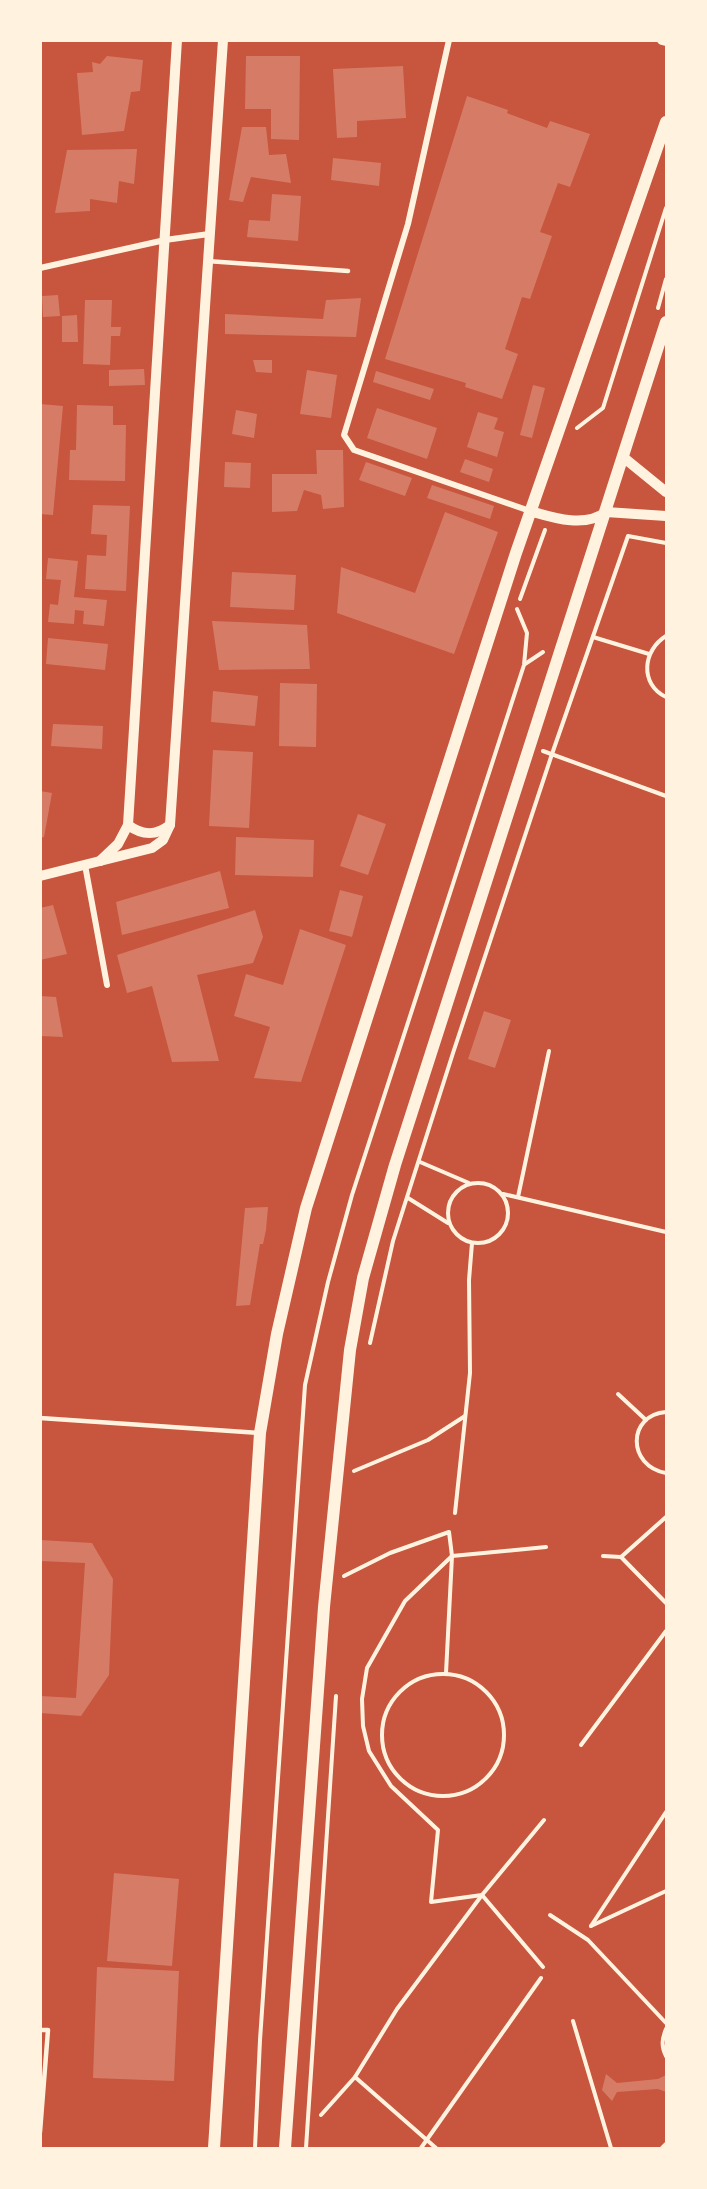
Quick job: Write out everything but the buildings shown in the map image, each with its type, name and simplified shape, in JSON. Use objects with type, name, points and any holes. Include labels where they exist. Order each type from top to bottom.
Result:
[{"type":"main road","points":[[214,2148],[260,1433],[277,1334],[306,1208],[530,511],[666,122]]},
{"type":"main road","points":[[285,2148],[324,1607],[350,1350],[363,1278],[395,1165],[666,322]]},
{"type":"street","points":[[100,861],[118,844],[128,825],[177,40]]},
{"type":"street","points":[[40,876],[152,848],[163,840],[170,825],[223,40]]},
{"type":"street","points":[[449,40],[408,224],[344,435],[354,450],[530,511],[571,520],[595,520],[606,512],[666,516]]},
{"type":"street","points":[[662,40],[666,41]]},
{"type":"street","points":[[40,268],[165,240],[209,234]]},
{"type":"street","points":[[623,457],[666,492]]},
{"type":"street","points":[[128,825],[144,834],[163,831],[170,825]]},
{"type":"street","points":[[85,865],[107,985]]},
{"type":"lane","points":[[207,261],[348,271]]},
{"type":"lane","points":[[40,1418],[260,1433]]},
{"type":"lane","points":[[40,2030],[48,2030],[40,2132]]},
{"type":"path","points":[[575,430],[603,408],[666,208]]},
{"type":"path","points":[[369,1351],[378,1297],[453,1053],[552,754],[628,536],[666,543]]},
{"type":"path","points":[[516,611],[527,633],[524,665]]},
{"type":"path","points":[[666,636],[649,654],[646,668],[650,682],[659,694],[666,697]]},
{"type":"path","points":[[593,637],[649,654]]},
{"type":"path","points":[[529,746],[666,796]]},
{"type":"path","points":[[518,1197],[549,1051]]},
{"type":"path","points":[[420,1162],[470,1184],[487,1184],[502,1194],[666,1232]]},
{"type":"path","points":[[449,1223],[447,1214],[453,1195],[470,1184]]},
{"type":"path","points":[[408,1198],[449,1223],[462,1240],[472,1243],[493,1240],[501,1233],[509,1214],[502,1194]]},
{"type":"path","points":[[455,1513],[470,1373],[469,1281],[472,1243]]},
{"type":"path","points":[[618,1394],[646,1420]]},
{"type":"path","points":[[666,1412],[654,1414],[639,1428],[637,1449],[648,1466],[666,1473]]},
{"type":"path","points":[[354,1461],[353,1472],[428,1440],[466,1415]]},
{"type":"path","points":[[621,1557],[666,1517]]},
{"type":"path","points":[[344,1576],[390,1553],[449,1532],[452,1556],[446,1673]]},
{"type":"path","points":[[482,1895],[431,1902],[438,1830],[391,1786],[369,1751],[363,1725],[362,1699],[367,1668],[381,1638],[405,1600],[452,1556],[546,1547]]},
{"type":"path","points":[[603,1556],[621,1557],[666,1603]]},
{"type":"path","points":[[343,1587],[345,1564]]},
{"type":"path","points":[[581,1745],[666,1631]]},
{"type":"path","points":[[446,1673],[473,1681],[484,1689],[500,1712],[504,1740],[496,1766],[487,1777],[464,1792],[435,1796],[422,1792],[400,1778],[385,1756],[382,1730],[389,1704],[397,1693],[419,1678],[446,1673]]},
{"type":"path","points":[[306,2148],[336,1689]]},
{"type":"path","points":[[666,1812],[591,1926],[666,1891]]},
{"type":"path","points":[[321,2115],[355,2077],[397,2009],[482,1895],[544,1820]]},
{"type":"path","points":[[482,1895],[543,1967]]},
{"type":"path","points":[[550,1915],[588,1940],[666,2023]]},
{"type":"path","points":[[421,2148],[541,1978]]},
{"type":"path","points":[[573,2021],[611,2148]]},
{"type":"path","points":[[666,2030],[663,2038],[666,2056]]},
{"type":"path","points":[[355,2077],[436,2148]]},
{"type":"path","points":[[662,2148],[666,2144]]}]
